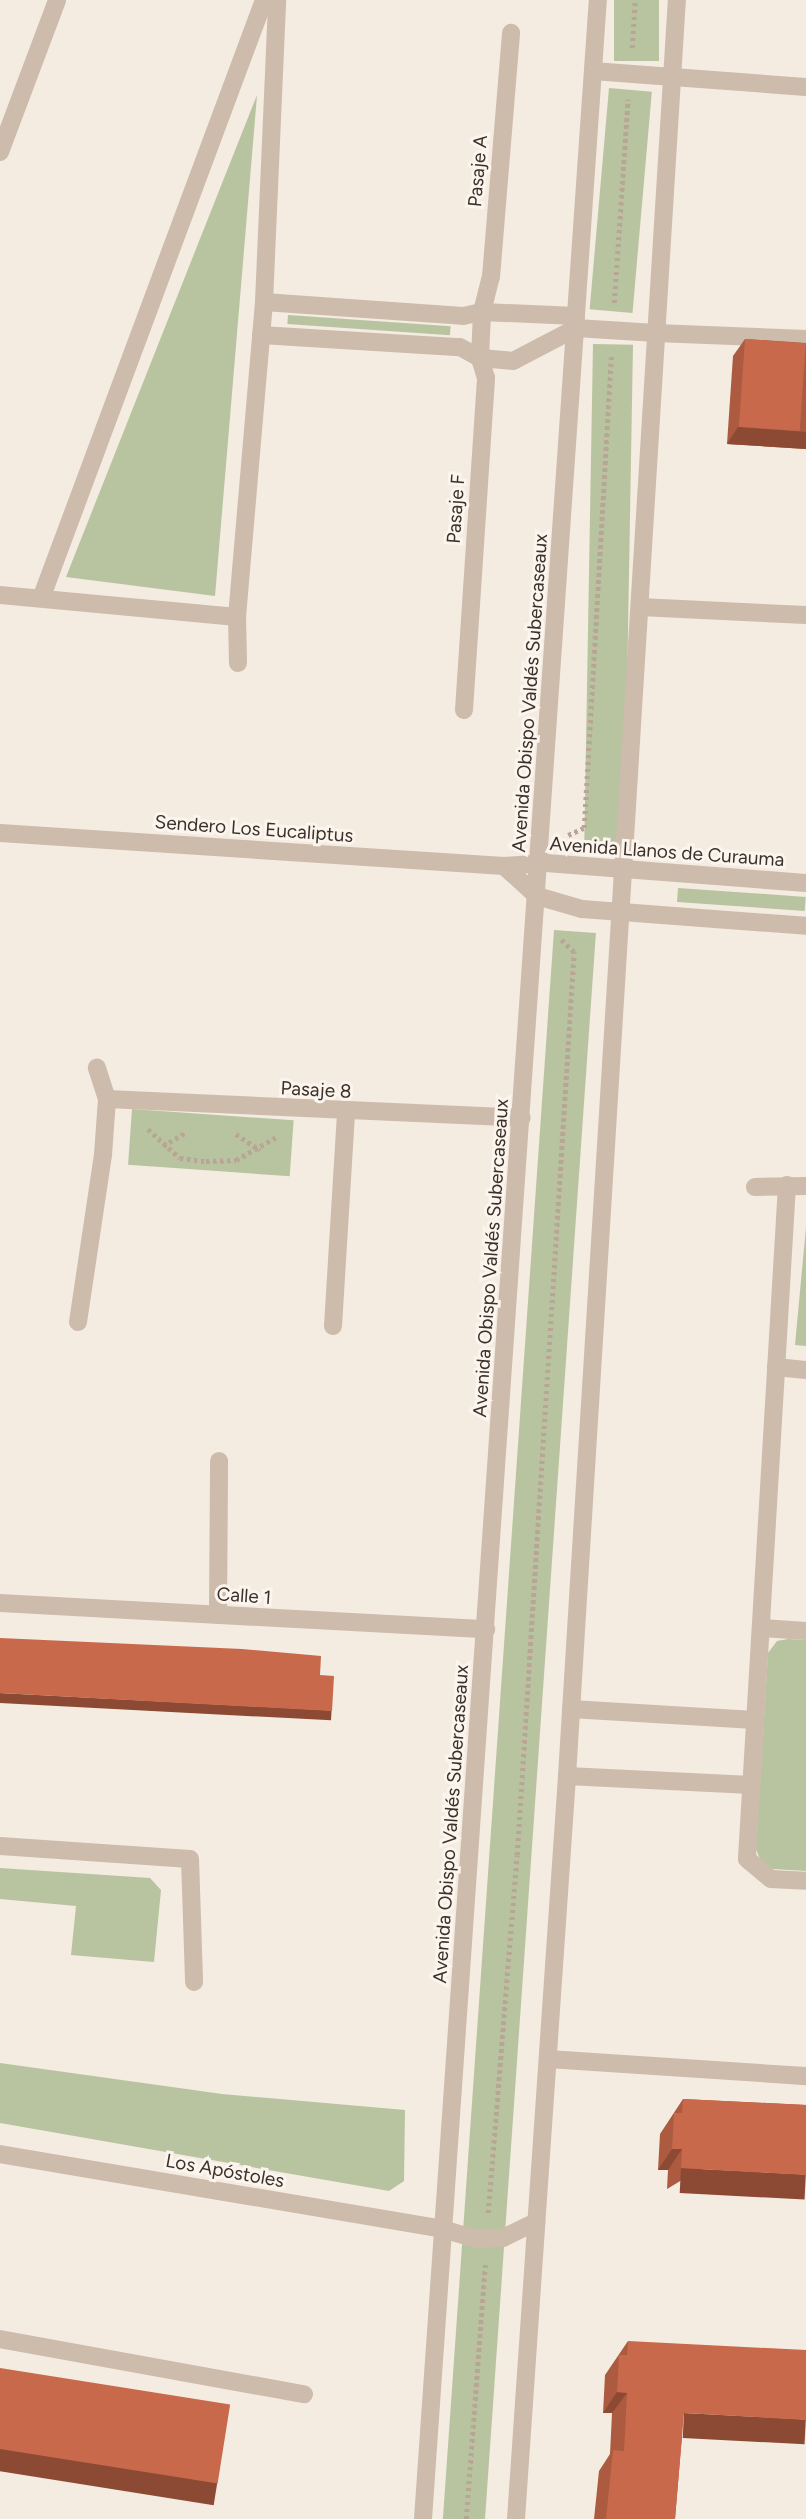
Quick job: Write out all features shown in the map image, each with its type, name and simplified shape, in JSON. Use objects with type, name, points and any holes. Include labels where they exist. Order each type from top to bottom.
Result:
[{"type":"street","points":[[0,152],[57,0]]},
{"type":"street","points":[[42,596],[264,0]]},
{"type":"street","points":[[238,663],[237,617],[264,302],[277,0]]},
{"type":"street","name":"Avenida Obispo Valdés Subercaseaux","points":[[422,2519],[523,1118],[543,899],[576,322],[598,0]]},
{"type":"street","points":[[516,2519],[567,1776],[618,913],[640,607],[677,0]]},
{"type":"street","name":"Pasaje A","points":[[482,312],[491,277],[511,33]]},
{"type":"street","points":[[593,71],[806,87]]},
{"type":"street","points":[[264,302],[463,316],[482,312],[576,322],[612,330],[806,339]]},
{"type":"street","name":"Pasaje F","points":[[464,710],[486,378],[480,358],[482,312]]},
{"type":"street","points":[[261,335],[460,347],[480,358],[513,360],[576,322]]},
{"type":"street","points":[[0,595],[42,596],[237,617]]},
{"type":"street","points":[[640,607],[806,615]]},
{"type":"street","name":"Sendero Los Eucaliptus","points":[[0,833],[504,866]]},
{"type":"street","name":"Avenida Llanos de Curauma","points":[[504,866],[545,864],[806,883]]},
{"type":"street","points":[[504,866],[543,899],[618,913],[806,926]]},
{"type":"street","points":[[78,1322],[107,1099],[97,1068]]},
{"type":"street","name":"Pasaje 8","points":[[107,1099],[346,1114],[523,1118]]},
{"type":"street","points":[[333,1326],[346,1114]]},
{"type":"street","points":[[787,1185],[747,1859],[771,1879],[806,1881]]},
{"type":"street","points":[[755,1187],[806,1186]]},
{"type":"street","points":[[776,1367],[806,1370]]},
{"type":"street","points":[[218,1615],[219,1461]]},
{"type":"street","name":"Calle 1","points":[[0,1603],[486,1629]]},
{"type":"street","points":[[762,1628],[806,1631]]},
{"type":"street","points":[[571,1709],[755,1720]]},
{"type":"street","points":[[567,1776],[751,1785]]},
{"type":"street","points":[[0,1846],[190,1858],[194,1982]]},
{"type":"street","points":[[548,2059],[806,2076]]},
{"type":"street","name":"Los Apóstoles","points":[[0,2154],[443,2229],[463,2237],[496,2239]]},
{"type":"street","points":[[496,2239],[536,2222]]},
{"type":"street","points":[[0,2339],[304,2395]]},
{"type":"path","points":[[545,864],[553,841],[584,828],[612,330],[635,0]]},
{"type":"path","points":[[466,2519],[484,2267],[495,2252],[496,2239],[488,2217],[517,1855],[574,952],[547,927],[543,899]]},
{"type":"path","points":[[127,1100],[163,1146],[180,1158],[206,1161],[236,1160],[260,1150],[280,1135],[296,1110]]},
{"type":"path","points":[[163,1146],[193,1129]]},
{"type":"path","points":[[224,1131],[260,1150]]},
{"type":"green space","points":[[614,0],[659,0],[659,61],[614,61]]},
{"type":"green space","points":[[609,88],[652,92],[632,313],[590,309]]},
{"type":"green space","points":[[257,95],[215,596],[66,577]]},
{"type":"green space","points":[[288,315],[451,326],[450,335],[287,324]]},
{"type":"green space","points":[[593,344],[633,345],[624,851],[584,850]]},
{"type":"green space","points":[[678,888],[806,897],[805,911],[677,902]]},
{"type":"green space","points":[[554,930],[596,933],[485,2519],[443,2519]]},
{"type":"green space","points":[[132,1109],[294,1120],[290,1176],[128,1165]]},
{"type":"green space","points":[[806,1227],[806,1346],[795,1345]]},
{"type":"green space","points":[[806,1640],[806,1871],[773,1869],[761,1862],[756,1849],[768,1653],[777,1641]]},
{"type":"green space","points":[[0,1868],[150,1878],[161,1890],[154,1962],[71,1955],[76,1906],[0,1899]]},
{"type":"green space","points":[[0,2063],[222,2094],[405,2110],[404,2181],[389,2191],[0,2123]]},
{"type":"building","points":[[745,339],[806,343],[800,431],[739,427]]},
{"type":"building","points":[[0,1638],[242,1649],[321,1656],[320,1675],[334,1676],[332,1711],[0,1693]]},
{"type":"building","points":[[683,2099],[806,2105],[806,2175],[681,2168],[682,2149],[672,2149],[674,2113],[682,2113]]},
{"type":"building","points":[[628,2341],[806,2350],[806,2420],[684,2413],[675,2519],[606,2519],[613,2450],[624,2451],[627,2393],[617,2392],[619,2355],[627,2355]]},
{"type":"building","points":[[0,2368],[230,2404],[218,2483],[0,2449]]}]
